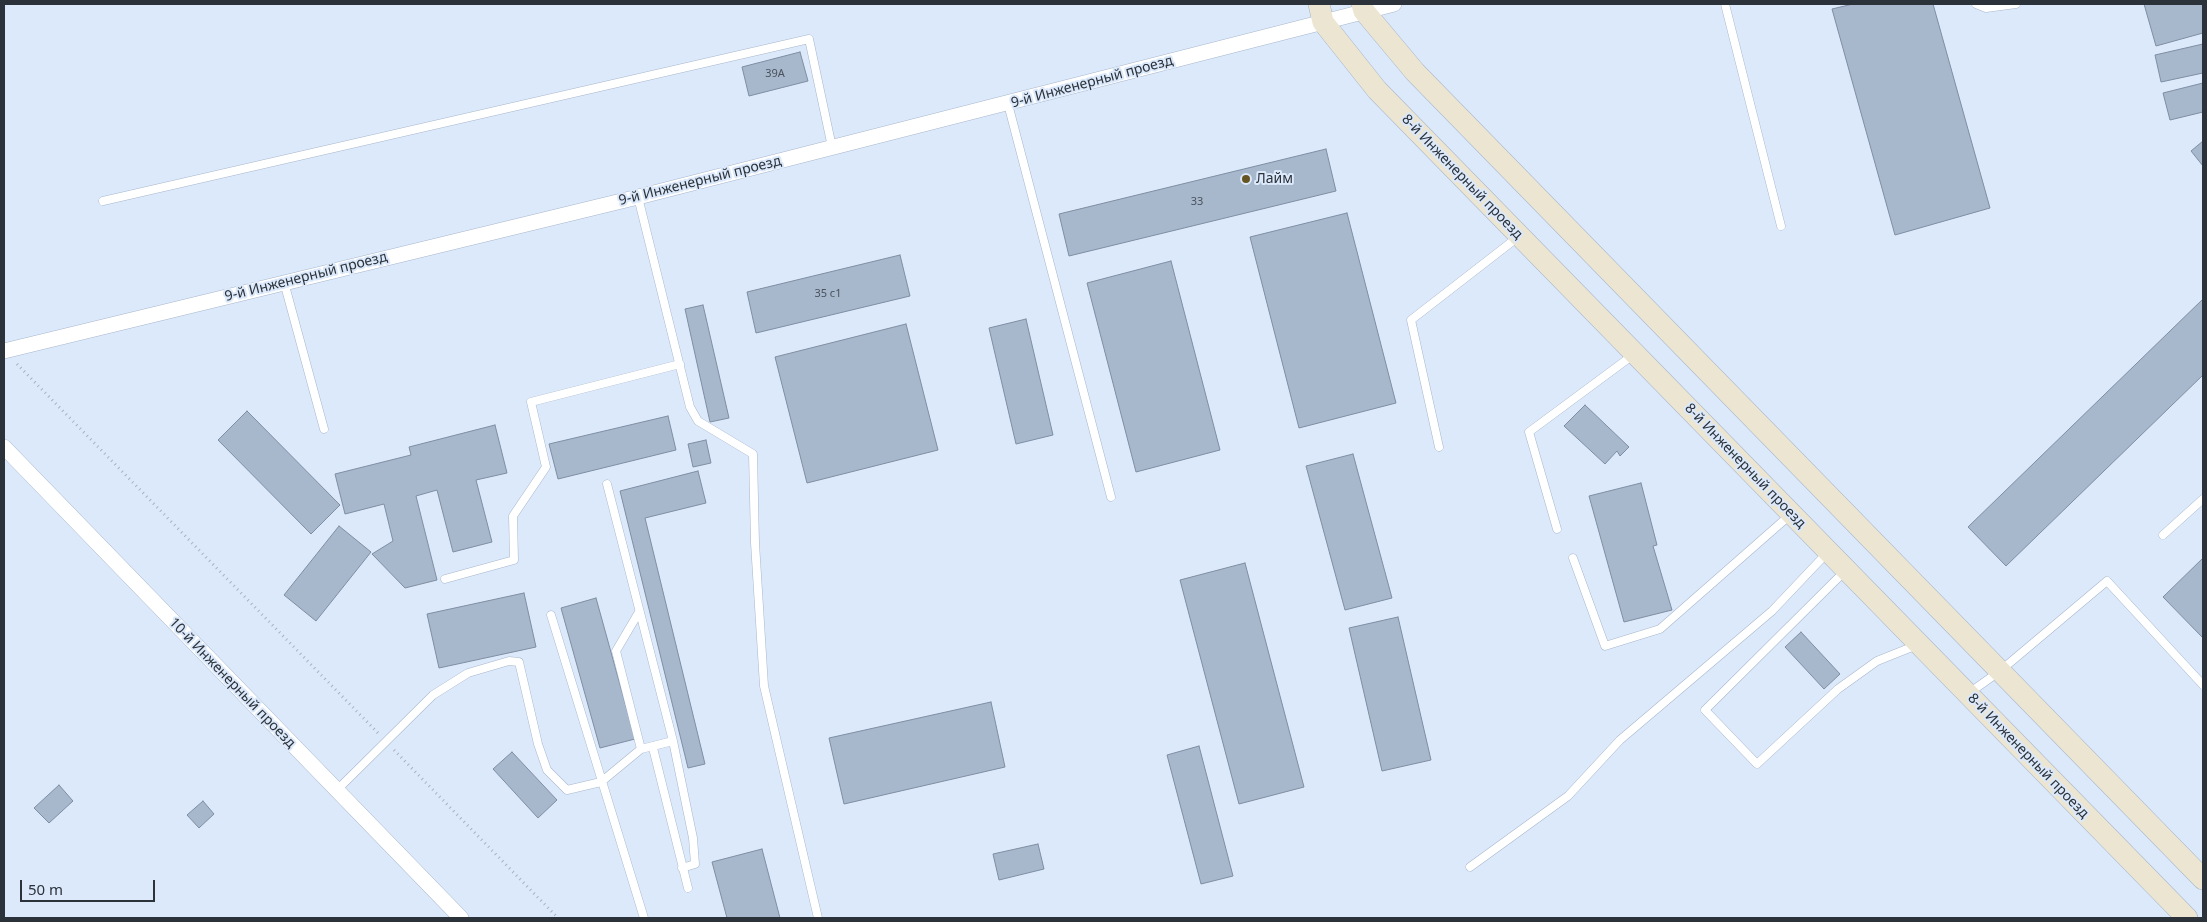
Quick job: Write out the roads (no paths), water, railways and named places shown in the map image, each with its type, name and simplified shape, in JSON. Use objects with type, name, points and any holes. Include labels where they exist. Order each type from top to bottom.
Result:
[{"type":"street","name":"9-й Инженерный проезд","points":[[4,351],[638,197],[1008,104],[1321,13],[1394,4]]},
{"type":"street","points":[[1363,8],[1415,72],[2203,879]]},
{"type":"street","name":"8-й Инженерный проезд","points":[[1321,13],[1377,90],[2187,918]]},
{"type":"street","name":"10-й Инженерный проезд","points":[[4,447],[461,918]]},
{"type":"lane","points":[[1724,4],[1781,226]]},
{"type":"lane","points":[[1976,4],[1986,8],[2016,4]]},
{"type":"lane","points":[[103,201],[809,39],[832,147]]},
{"type":"lane","points":[[1008,104],[1111,497]]},
{"type":"lane","points":[[638,197],[690,407],[698,421],[753,454],[754,543],[764,686],[818,918]]},
{"type":"lane","points":[[1439,447],[1411,320],[1520,236]]},
{"type":"lane","points":[[284,282],[324,429]]},
{"type":"lane","points":[[1556,529],[1530,432],[1635,354]]},
{"type":"lane","points":[[445,579],[514,560],[513,516],[546,467],[531,402],[680,364]]},
{"type":"lane","points":[[607,484],[673,741],[693,838],[695,864],[682,868]]},
{"type":"lane","points":[[2163,535],[2203,499]]},
{"type":"lane","points":[[1573,558],[1605,646],[1660,629],[1791,514]]},
{"type":"lane","points":[[1470,868],[1568,796],[1620,740],[1772,611],[1828,551]]},
{"type":"lane","points":[[1846,570],[1705,710],[1737,744],[1757,764],[1838,689],[1877,662],[1919,644]]},
{"type":"lane","points":[[1968,694],[2000,671],[2107,581],[2203,685]]},
{"type":"lane","points":[[639,612],[616,651],[641,749]]},
{"type":"lane","points":[[551,615],[644,918]]},
{"type":"lane","points":[[337,790],[433,695],[468,673],[509,661],[519,662],[538,744],[547,770],[567,790],[601,782],[641,749],[653,748],[673,741]]},
{"type":"lane","points":[[653,748],[688,888]]},
{"type":"place","name":"Лайм","points":[[1246,179]]}]
